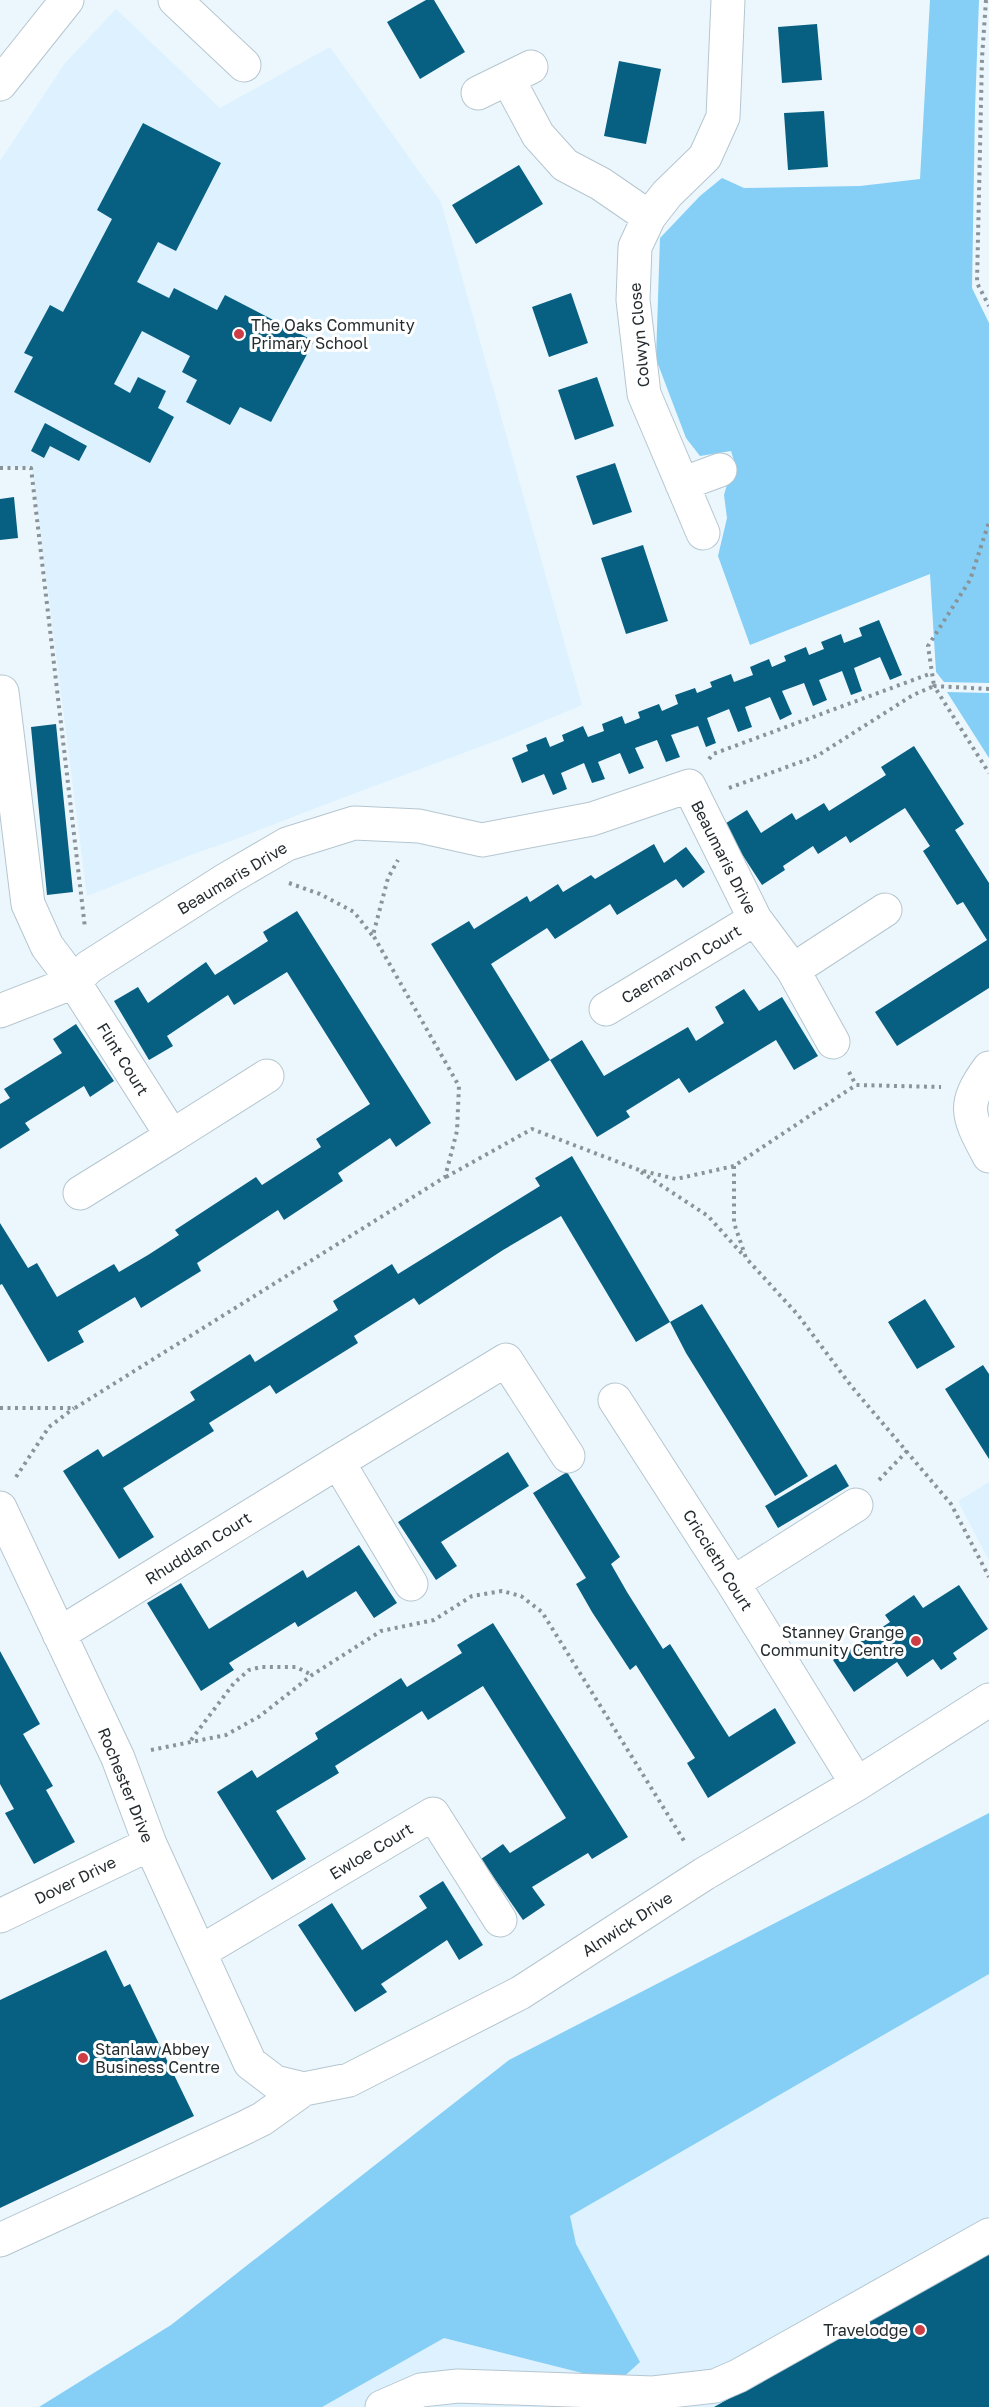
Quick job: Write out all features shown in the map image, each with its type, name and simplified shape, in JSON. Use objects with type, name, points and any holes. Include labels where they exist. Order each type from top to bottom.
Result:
[{"type":"street","points":[[0,84],[67,0]]},
{"type":"street","points":[[175,0],[244,65]]},
{"type":"street","name":"Colwyn Close","points":[[703,533],[644,394],[633,300],[635,247],[648,217],[667,194],[705,157],[723,117],[728,0]]},
{"type":"street","points":[[478,93],[519,73],[538,135],[565,165],[601,184],[648,217]]},
{"type":"street","points":[[682,484],[720,470]]},
{"type":"street","name":"Flint Court","points":[[2,692],[28,904],[47,946],[82,975],[172,1136]]},
{"type":"street","name":"Beaumaris Drive","points":[[0,1011],[82,975],[287,844],[354,823],[419,826],[482,840],[592,819],[693,793],[755,919],[793,970],[833,1042]]},
{"type":"street","points":[[793,970],[885,910]]},
{"type":"street","name":"Caernarvon Court","points":[[606,1009],[755,919]]},
{"type":"street","points":[[81,1193],[267,1076]]},
{"type":"street","points":[[981,1079],[969,1108],[989,1156]]},
{"type":"street","name":"Rhuddlan Court","points":[[58,1634],[506,1360],[568,1456]]},
{"type":"street","name":"Criccieth Court","points":[[615,1400],[733,1583],[857,1784]]},
{"type":"street","points":[[338,1462],[411,1584]]},
{"type":"street","points":[[733,1583],[856,1505]]},
{"type":"street","name":"Rochester Drive","points":[[0,1508],[118,1758],[150,1844],[250,2063]]},
{"type":"street","name":"Alnwick Drive","points":[[250,2063],[275,2082],[304,2089],[349,2080],[520,1993],[704,1874],[857,1784],[989,1700]]},
{"type":"street","name":"Ewloe Court","points":[[200,1952],[434,1814],[500,1920]]},
{"type":"street","name":"Dover Drive","points":[[0,1916],[150,1844]]},
{"type":"street","points":[[0,2240],[244,2128],[262,2119],[304,2089]]},
{"type":"street","points":[[382,2407],[421,2390],[458,2385],[652,2393],[715,2386],[732,2379],[989,2235]]},
{"type":"path","points":[[986,0],[982,58],[977,283],[989,306]]},
{"type":"path","points":[[0,468],[32,468],[82,975]]},
{"type":"path","points":[[989,522],[970,580],[928,646],[934,686],[989,773]]},
{"type":"path","points":[[693,793],[712,754],[932,673]]},
{"type":"path","points":[[693,793],[817,756],[913,695],[934,686],[989,689]]},
{"type":"path","points":[[373,935],[388,878],[419,826]]},
{"type":"path","points":[[245,869],[320,894],[354,912],[373,935],[459,1086],[457,1131],[446,1177]]},
{"type":"path","points":[[15,1480],[49,1427],[75,1408],[446,1177],[532,1129],[639,1170],[676,1179],[734,1166],[856,1085],[954,1087],[981,1079]]},
{"type":"path","points":[[734,1166],[734,1223],[746,1258]]},
{"type":"path","points":[[639,1170],[708,1216],[798,1315],[852,1386],[951,1504],[989,1577]]},
{"type":"path","points":[[0,1408],[75,1408]]},
{"type":"path","points":[[856,1505],[908,1450]]},
{"type":"path","points":[[118,1758],[191,1740],[226,1735],[251,1721],[312,1675],[381,1631],[434,1620],[472,1596],[502,1591],[521,1596],[542,1612],[704,1874]]},
{"type":"path","points":[[191,1740],[234,1683],[249,1670],[261,1667],[296,1667],[312,1675]]},
{"type":"shaded area","points":[[930,0],[979,0],[972,288],[989,323],[989,683],[944,682],[936,672],[930,574],[750,645],[718,556],[727,518],[724,495],[728,481],[737,470],[731,451],[700,456],[686,438],[656,359],[660,238],[700,196],[722,178],[744,188],[860,186],[920,179]]},
{"type":"shaded area","name":"The Oaks Community Primary School","points":[[116,9],[220,108],[330,47],[441,202],[582,705],[504,738],[87,896],[32,468],[0,466],[0,161],[65,63]]},
{"type":"shaded area","points":[[947,692],[989,693],[989,758]]},
{"type":"shaded area","points":[[989,1482],[989,1561],[958,1501]]},
{"type":"shaded area","points":[[989,1813],[989,1974],[570,2216],[576,2244],[640,2362],[618,2382],[444,2338],[322,2407],[39,2407],[171,2325],[509,2060]]},
{"type":"shaded area","points":[[989,1974],[989,2407],[218,2407],[570,2216]]},
{"type":"building","points":[[426,0],[434,0],[465,52],[420,79],[387,22]]},
{"type":"building","points":[[817,24],[822,80],[782,83],[778,27]]},
{"type":"building","points":[[619,61],[661,69],[646,144],[604,136]]},
{"type":"building","points":[[824,111],[828,167],[788,170],[784,113]]},
{"type":"building","points":[[143,123],[221,163],[176,251],[158,242],[137,282],[169,298],[174,288],[217,310],[225,295],[314,341],[271,422],[240,407],[230,425],[186,402],[197,380],[182,372],[190,356],[142,331],[114,384],[130,393],[138,377],[166,391],[158,408],[174,417],[150,463],[14,392],[33,357],[24,353],[50,305],[63,312],[112,219],[97,210]]},
{"type":"building","points":[[519,165],[543,204],[476,244],[452,205]]},
{"type":"building","points":[[571,293],[588,343],[549,357],[532,307]]},
{"type":"building","points":[[597,377],[614,426],[575,440],[558,390]]},
{"type":"building","points":[[45,423],[87,446],[79,461],[50,446],[44,458],[31,451]]},
{"type":"building","points":[[615,463],[632,512],[593,525],[576,476]]},
{"type":"building","points":[[14,497],[18,538],[0,540],[0,499]]},
{"type":"building","points":[[643,545],[668,621],[626,634],[601,558]]},
{"type":"building","points":[[879,620],[902,675],[890,680],[880,657],[854,668],[862,691],[851,695],[842,671],[819,680],[827,700],[813,706],[804,683],[782,691],[792,714],[780,720],[770,697],[745,707],[752,727],[738,732],[729,709],[707,718],[716,743],[706,747],[698,726],[671,735],[680,757],[666,762],[657,740],[635,748],[644,768],[629,774],[620,753],[598,762],[605,779],[592,783],[584,763],[561,773],[567,789],[553,795],[544,774],[522,783],[512,758],[528,751],[526,745],[546,737],[550,747],[564,741],[562,735],[583,726],[588,737],[604,731],[602,724],[622,716],[625,724],[640,718],[638,712],[659,704],[662,711],[678,704],[675,695],[695,688],[697,693],[712,687],[710,682],[731,674],[734,682],[753,675],[750,667],[769,659],[772,667],[786,661],[784,656],[806,647],[809,655],[824,649],[821,642],[841,634],[844,643],[862,636],[859,628]]},
{"type":"building","points":[[56,724],[73,892],[47,895],[31,727]]},
{"type":"building","points":[[914,746],[964,824],[955,830],[989,883],[989,988],[897,1046],[875,1012],[987,940],[963,902],[957,905],[923,851],[930,846],[905,808],[850,843],[846,836],[818,854],[813,846],[783,866],[785,870],[762,885],[723,825],[747,810],[761,833],[792,813],[796,820],[824,803],[829,811],[886,775],[881,767]]},
{"type":"building","points":[[654,844],[664,863],[686,847],[705,872],[683,888],[676,879],[617,915],[610,904],[555,939],[547,928],[491,964],[550,1060],[516,1081],[431,944],[469,921],[474,929],[527,896],[530,902],[558,884],[563,892],[591,875],[595,879]]},
{"type":"building","points":[[297,911],[431,1123],[396,1147],[390,1138],[338,1173],[343,1181],[284,1220],[278,1210],[197,1263],[201,1271],[141,1308],[135,1297],[78,1331],[84,1342],[48,1362],[2,1284],[0,1285],[0,1223],[28,1268],[37,1263],[57,1297],[114,1264],[119,1272],[148,1255],[179,1235],[175,1230],[256,1177],[262,1185],[321,1147],[316,1139],[370,1104],[287,972],[234,1005],[228,995],[167,1036],[173,1046],[149,1060],[114,1001],[138,987],[148,1003],[206,962],[215,975],[268,941],[263,932]]},
{"type":"building","points":[[744,989],[759,1011],[782,997],[818,1056],[794,1070],[776,1040],[689,1093],[679,1078],[626,1111],[630,1117],[597,1137],[550,1060],[582,1040],[604,1076],[688,1027],[696,1041],[724,1023],[715,1007]]},
{"type":"building","points":[[76,1024],[114,1081],[90,1097],[84,1086],[25,1123],[30,1130],[0,1149],[0,1104],[10,1098],[4,1089],[62,1053],[53,1039]]},
{"type":"building","points":[[572,1156],[670,1322],[636,1342],[561,1216],[503,1250],[419,1305],[414,1298],[354,1336],[358,1343],[276,1394],[270,1385],[209,1423],[214,1431],[123,1488],[154,1537],[119,1559],[63,1471],[98,1449],[103,1457],[195,1400],[190,1392],[250,1354],[255,1362],[338,1310],[333,1301],[392,1264],[398,1274],[540,1186],[535,1178]]},
{"type":"building","points":[[925,1299],[955,1347],[917,1369],[888,1322]]},
{"type":"building","points":[[702,1304],[808,1476],[775,1496],[686,1353],[670,1322]]},
{"type":"building","points":[[983,1365],[989,1374],[989,1459],[945,1389]]},
{"type":"building","points":[[508,1452],[529,1486],[441,1542],[457,1566],[436,1580],[398,1522]]},
{"type":"building","points":[[836,1464],[849,1486],[778,1528],[765,1506]]},
{"type":"building","points":[[567,1472],[620,1557],[611,1564],[627,1592],[663,1649],[670,1644],[729,1737],[775,1708],[796,1743],[708,1798],[687,1763],[695,1758],[636,1665],[630,1670],[592,1612],[576,1584],[586,1578],[533,1493]]},
{"type":"building","points":[[359,1545],[397,1603],[374,1618],[356,1591],[298,1627],[295,1622],[229,1663],[234,1670],[201,1691],[147,1603],[181,1583],[209,1629],[303,1570],[307,1578]]},
{"type":"building","name":"Stanney Grange Community Centre","points":[[959,1585],[988,1629],[953,1653],[957,1659],[941,1670],[933,1659],[907,1677],[897,1662],[854,1692],[833,1660],[890,1622],[885,1615],[914,1595],[923,1608]]},
{"type":"building","points":[[493,1623],[628,1837],[592,1859],[588,1853],[532,1887],[545,1905],[523,1920],[481,1859],[503,1844],[510,1853],[566,1818],[483,1686],[428,1720],[422,1711],[335,1766],[339,1773],[276,1811],[306,1859],[272,1880],[217,1792],[252,1770],[257,1778],[318,1739],[315,1733],[401,1678],[407,1687],[462,1653],[457,1645]]},
{"type":"building","points":[[0,1651],[40,1724],[23,1734],[53,1786],[46,1790],[75,1842],[34,1864],[5,1813],[14,1809],[0,1784]]},
{"type":"building","points":[[443,1881],[483,1945],[459,1960],[447,1940],[381,1984],[387,1992],[355,2012],[298,1925],[332,1903],[362,1950],[427,1908],[419,1896]]},
{"type":"building","name":"Stanlaw Abbey Business Centre","points":[[106,1950],[124,1987],[130,1984],[194,2116],[0,2208],[0,2000]]},
{"type":"building","name":"Travelodge","points":[[989,2253],[989,2407],[714,2407]]},
{"type":"place","name":"The Oaks Community Primary School","points":[[239,334]]},
{"type":"place","name":"Stanney Grange Community Centre","points":[[916,1641]]},
{"type":"place","name":"Stanlaw Abbey Business Centre","points":[[83,2058]]},
{"type":"place","name":"Travelodge","points":[[920,2330]]}]
